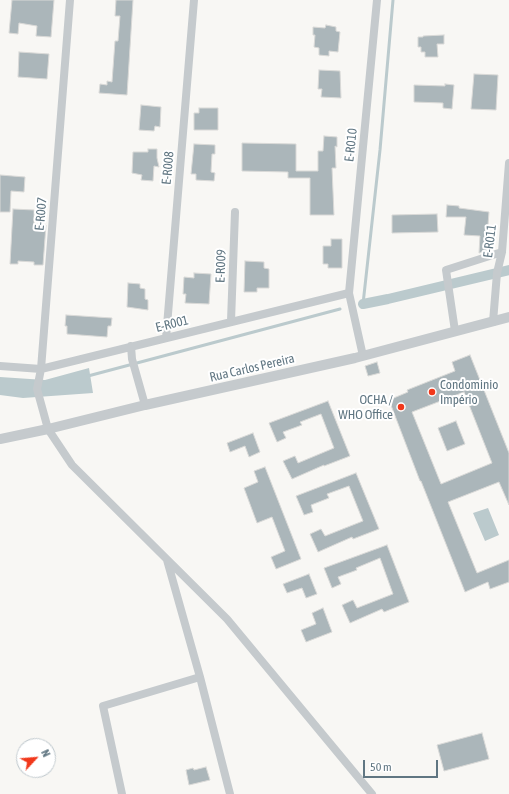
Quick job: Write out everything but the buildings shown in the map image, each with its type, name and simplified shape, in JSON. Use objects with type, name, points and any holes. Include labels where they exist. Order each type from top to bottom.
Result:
[{"type":"street","name":"E-R007","points":[[70,0],[41,368],[37,388],[48,429],[72,465],[227,619],[372,794]]},
{"type":"street","name":"E-R008","points":[[166,338],[194,0]]},
{"type":"street","name":"E-R010","points":[[363,356],[349,293],[377,0]]},
{"type":"street","name":"E-R011","points":[[493,322],[497,273],[502,252],[509,163]]},
{"type":"street","name":"E-R009","points":[[231,321],[235,212]]},
{"type":"street","points":[[455,331],[446,270],[502,252]]},
{"type":"street","name":"E-R001","points":[[0,366],[41,368],[349,293]]},
{"type":"street","name":"Rua Carlos Pereira","points":[[0,439],[363,356],[509,317]]},
{"type":"street","points":[[131,346],[132,359],[145,405]]},
{"type":"street","points":[[167,559],[200,677],[230,794]]},
{"type":"street","points":[[122,794],[103,706],[200,677]]},
{"type":"shaded area","points":[[89,368],[93,393],[23,398],[0,395],[0,377],[45,380]]},
{"type":"shaded area","points":[[488,508],[499,535],[485,541],[473,513]]},
{"type":"waterway","points":[[363,304],[380,150],[393,0]]},
{"type":"waterway","points":[[363,304],[509,270]]},
{"type":"waterway","points":[[88,376],[340,309]]},
{"type":"place","name":"Condominio Império","points":[[432,392]]},
{"type":"place","name":"OCHA / WHO Office","points":[[401,407]]}]
